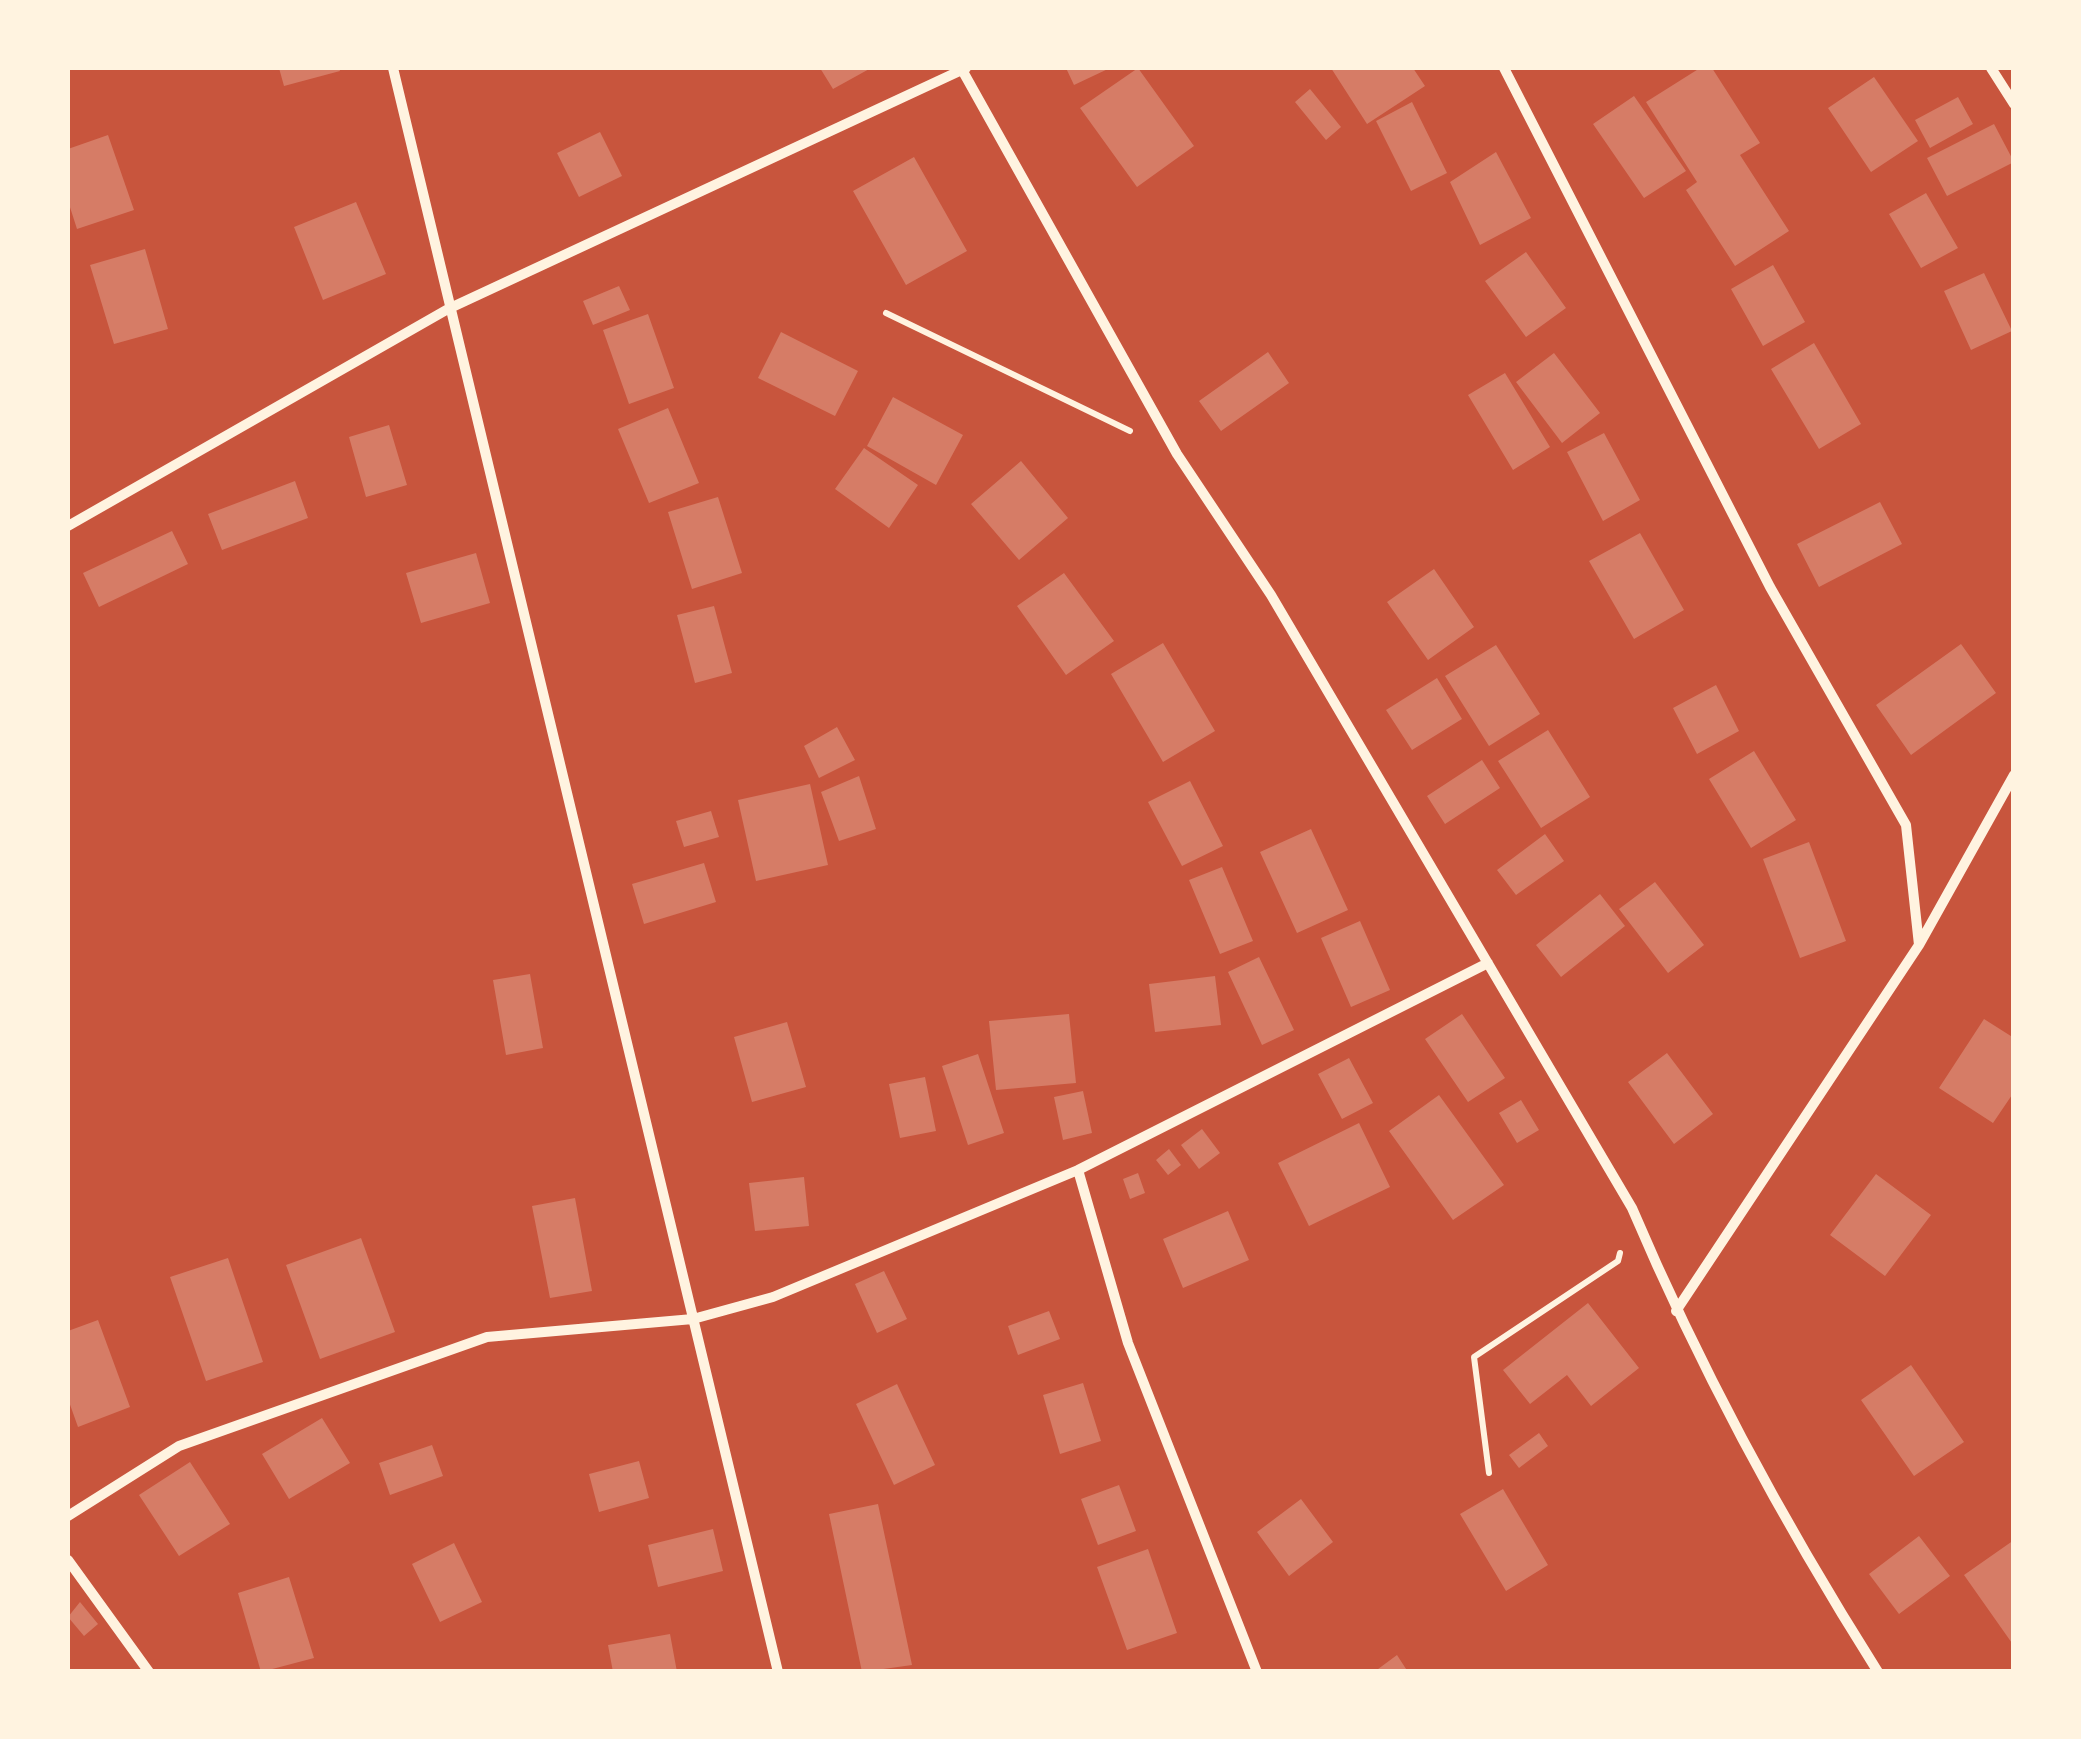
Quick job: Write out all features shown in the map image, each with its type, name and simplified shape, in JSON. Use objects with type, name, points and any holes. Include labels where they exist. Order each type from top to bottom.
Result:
[{"type":"street","points":[[393,68],[778,1672]]},
{"type":"street","points":[[68,526],[448,309],[964,68],[1176,454],[1271,596],[1632,1208],[1676,1310],[1836,1605],[1878,1672]]},
{"type":"street","points":[[1504,68],[1770,587],[1906,824],[1920,945]]},
{"type":"street","points":[[1992,68],[2014,104]]},
{"type":"street","points":[[1676,1310],[1920,945],[2014,775]]},
{"type":"street","points":[[68,1516],[180,1446],[487,1338],[693,1319],[773,1298],[1078,1170],[1488,963]]},
{"type":"street","points":[[1078,1170],[1128,1343],[1257,1672]]},
{"type":"street","points":[[68,1560],[149,1672]]},
{"type":"path","points":[[886,313],[1176,454]]},
{"type":"path","points":[[1489,1473],[1474,1357],[1618,1260],[1632,1208]]},
{"type":"building","points":[[279,68],[339,68],[340,71],[284,86]]},
{"type":"building","points":[[820,68],[871,68],[833,89]]},
{"type":"building","points":[[1066,68],[1110,68],[1074,85]]},
{"type":"building","points":[[1138,68],[1194,146],[1137,187],[1080,108]]},
{"type":"building","points":[[1331,68],[1413,68],[1425,86],[1367,124]]},
{"type":"building","points":[[1700,68],[1712,68],[1760,143],[1740,155],[1789,231],[1735,266],[1686,190],[1697,182],[1646,102]]},
{"type":"building","points":[[1874,77],[1918,141],[1871,172],[1828,108]]},
{"type":"building","points":[[1310,89],[1341,127],[1326,140],[1295,102]]},
{"type":"building","points":[[1634,96],[1686,171],[1644,198],[1593,124]]},
{"type":"building","points":[[1958,97],[1973,124],[1930,148],[1915,120]]},
{"type":"building","points":[[1412,102],[1447,173],[1411,191],[1376,121]]},
{"type":"building","points":[[1994,124],[2014,162],[1947,196],[1927,158]]},
{"type":"building","points":[[600,132],[622,176],[579,197],[557,153]]},
{"type":"building","points":[[108,135],[134,210],[77,229],[68,201],[68,149]]},
{"type":"building","points":[[1496,152],[1531,218],[1480,245],[1450,182]]},
{"type":"building","points":[[914,157],[967,251],[906,285],[853,191]]},
{"type":"building","points":[[1926,193],[1958,248],[1921,268],[1889,214]]},
{"type":"building","points":[[356,202],[386,274],[323,300],[294,227]]},
{"type":"building","points":[[145,249],[168,329],[114,344],[90,265]]},
{"type":"building","points":[[1526,252],[1566,308],[1526,337],[1485,281]]},
{"type":"building","points":[[1773,265],[1805,322],[1763,346],[1731,289]]},
{"type":"building","points":[[1984,273],[2012,331],[1971,350],[1944,291]]},
{"type":"building","points":[[619,286],[630,310],[593,325],[583,301]]},
{"type":"building","points":[[648,314],[674,388],[629,404],[603,330]]},
{"type":"building","points":[[781,332],[858,371],[835,416],[758,378]]},
{"type":"building","points":[[1814,343],[1861,424],[1819,449],[1771,369]]},
{"type":"building","points":[[1268,352],[1289,383],[1221,431],[1199,401]]},
{"type":"building","points":[[1554,353],[1600,413],[1562,443],[1516,382]]},
{"type":"building","points":[[1505,373],[1550,447],[1513,470],[1468,395]]},
{"type":"building","points":[[893,397],[963,435],[936,485],[867,446]]},
{"type":"building","points":[[668,408],[699,483],[649,503],[618,429]]},
{"type":"building","points":[[389,425],[407,485],[366,497],[349,437]]},
{"type":"building","points":[[1604,433],[1640,500],[1603,521],[1567,452]]},
{"type":"building","points":[[864,448],[918,485],[889,528],[835,489]]},
{"type":"building","points":[[1021,461],[1068,518],[1019,560],[971,504]]},
{"type":"building","points":[[295,481],[308,518],[222,550],[208,514]]},
{"type":"building","points":[[718,497],[742,573],[692,589],[668,512]]},
{"type":"building","points":[[1880,502],[1902,544],[1819,587],[1797,544]]},
{"type":"building","points":[[172,531],[188,564],[99,607],[83,573]]},
{"type":"building","points":[[1640,533],[1684,610],[1634,639],[1589,561]]},
{"type":"building","points":[[476,553],[490,603],[421,623],[406,573]]},
{"type":"building","points":[[1434,569],[1474,627],[1428,660],[1387,602]]},
{"type":"building","points":[[1064,573],[1114,641],[1066,675],[1017,606]]},
{"type":"building","points":[[714,606],[732,673],[695,683],[677,615]]},
{"type":"building","points":[[1163,643],[1215,731],[1163,762],[1111,674]]},
{"type":"building","points":[[1961,644],[1996,693],[1911,755],[1876,705]]},
{"type":"building","points":[[1496,645],[1540,714],[1489,746],[1445,676]]},
{"type":"building","points":[[1437,678],[1462,719],[1412,750],[1386,710]]},
{"type":"building","points":[[1716,685],[1739,731],[1697,754],[1673,708]]},
{"type":"building","points":[[837,727],[855,760],[819,778],[804,746]]},
{"type":"building","points":[[1548,730],[1590,797],[1541,828],[1498,761]]},
{"type":"building","points":[[1754,751],[1796,820],[1751,848],[1709,779]]},
{"type":"building","points":[[1482,760],[1500,788],[1445,824],[1427,796]]},
{"type":"building","points":[[859,776],[876,829],[839,841],[821,792]]},
{"type":"building","points":[[1190,781],[1223,846],[1182,866],[1148,802]]},
{"type":"building","points":[[810,784],[828,865],[756,881],[738,800]]},
{"type":"building","points":[[711,811],[719,837],[684,847],[676,821]]},
{"type":"building","points":[[1311,829],[1348,910],[1297,933],[1260,852]]},
{"type":"building","points":[[1545,834],[1564,861],[1516,895],[1497,870]]},
{"type":"building","points":[[1809,842],[1846,941],[1800,958],[1763,859]]},
{"type":"building","points":[[704,863],[716,902],[644,924],[632,884]]},
{"type":"building","points":[[1222,867],[1253,941],[1220,954],[1189,880]]},
{"type":"building","points":[[1655,882],[1704,945],[1668,973],[1619,909]]},
{"type":"building","points":[[1600,894],[1625,926],[1561,977],[1536,945]]},
{"type":"building","points":[[1360,921],[1390,990],[1351,1007],[1321,938]]},
{"type":"building","points":[[1259,957],[1294,1030],[1262,1045],[1228,972]]},
{"type":"building","points":[[530,974],[543,1048],[506,1055],[493,980]]},
{"type":"building","points":[[1215,976],[1221,1025],[1155,1032],[1149,984]]},
{"type":"building","points":[[1069,1014],[1076,1083],[996,1090],[989,1021]]},
{"type":"building","points":[[1462,1014],[1505,1078],[1468,1102],[1425,1039]]},
{"type":"building","points":[[1984,1019],[2014,1038],[2014,1092],[1993,1123],[1939,1088]]},
{"type":"building","points":[[787,1022],[806,1087],[752,1102],[734,1037]]},
{"type":"building","points":[[1667,1053],[1713,1114],[1674,1144],[1628,1082]]},
{"type":"building","points":[[978,1054],[1004,1133],[968,1145],[942,1066]]},
{"type":"building","points":[[1349,1058],[1373,1103],[1342,1119],[1318,1074]]},
{"type":"building","points":[[925,1077],[936,1131],[900,1138],[889,1084]]},
{"type":"building","points":[[1083,1091],[1092,1133],[1063,1140],[1054,1097]]},
{"type":"building","points":[[1439,1095],[1504,1185],[1453,1220],[1389,1131]]},
{"type":"building","points":[[1521,1100],[1539,1130],[1517,1143],[1499,1113]]},
{"type":"building","points":[[1359,1123],[1390,1187],[1309,1226],[1278,1163]]},
{"type":"building","points":[[1202,1129],[1220,1153],[1199,1169],[1181,1145]]},
{"type":"building","points":[[1169,1149],[1181,1165],[1168,1175],[1156,1160]]},
{"type":"building","points":[[1138,1173],[1145,1193],[1130,1199],[1123,1179]]},
{"type":"building","points":[[1876,1174],[1931,1215],[1885,1276],[1830,1235]]},
{"type":"building","points":[[804,1177],[809,1226],[755,1231],[749,1183]]},
{"type":"building","points":[[575,1198],[592,1291],[550,1298],[532,1206]]},
{"type":"building","points":[[1228,1211],[1249,1260],[1183,1288],[1163,1239]]},
{"type":"building","points":[[361,1238],[395,1332],[320,1359],[286,1265]]},
{"type":"building","points":[[228,1258],[263,1362],[206,1381],[170,1277]]},
{"type":"building","points":[[884,1271],[907,1319],[877,1333],[855,1284]]},
{"type":"building","points":[[1588,1303],[1639,1368],[1591,1406],[1567,1375],[1530,1404],[1503,1370]]},
{"type":"building","points":[[1049,1311],[1060,1339],[1018,1355],[1008,1326]]},
{"type":"building","points":[[98,1320],[130,1407],[78,1427],[68,1399],[68,1331]]},
{"type":"building","points":[[1911,1365],[1964,1442],[1914,1476],[1861,1400]]},
{"type":"building","points":[[1083,1383],[1101,1441],[1060,1454],[1043,1395]]},
{"type":"building","points":[[897,1384],[935,1465],[894,1485],[856,1404]]},
{"type":"building","points":[[322,1418],[350,1463],[289,1499],[262,1454]]},
{"type":"building","points":[[1539,1433],[1548,1446],[1519,1468],[1509,1455]]},
{"type":"building","points":[[432,1445],[443,1476],[390,1495],[379,1463]]},
{"type":"building","points":[[639,1461],[649,1498],[599,1512],[589,1474]]},
{"type":"building","points":[[190,1462],[230,1524],[179,1556],[139,1495]]},
{"type":"building","points":[[1119,1485],[1136,1531],[1098,1545],[1081,1499]]},
{"type":"building","points":[[1503,1489],[1548,1565],[1506,1591],[1460,1514]]},
{"type":"building","points":[[1301,1499],[1333,1542],[1289,1576],[1257,1532]]},
{"type":"building","points":[[878,1504],[912,1665],[862,1672],[829,1514]]},
{"type":"building","points":[[713,1529],[723,1571],[658,1587],[648,1545]]},
{"type":"building","points":[[1919,1536],[1950,1576],[1899,1614],[1869,1574]]},
{"type":"building","points":[[2014,1540],[2014,1646],[1964,1575]]},
{"type":"building","points":[[454,1543],[482,1602],[440,1622],[412,1564]]},
{"type":"building","points":[[1148,1549],[1177,1633],[1127,1650],[1097,1567]]},
{"type":"building","points":[[289,1577],[314,1658],[261,1672],[238,1593]]},
{"type":"building","points":[[80,1602],[98,1624],[84,1636],[68,1617]]},
{"type":"building","points":[[670,1634],[677,1672],[613,1672],[608,1645]]},
{"type":"building","points":[[1397,1655],[1408,1672],[1374,1672]]}]
